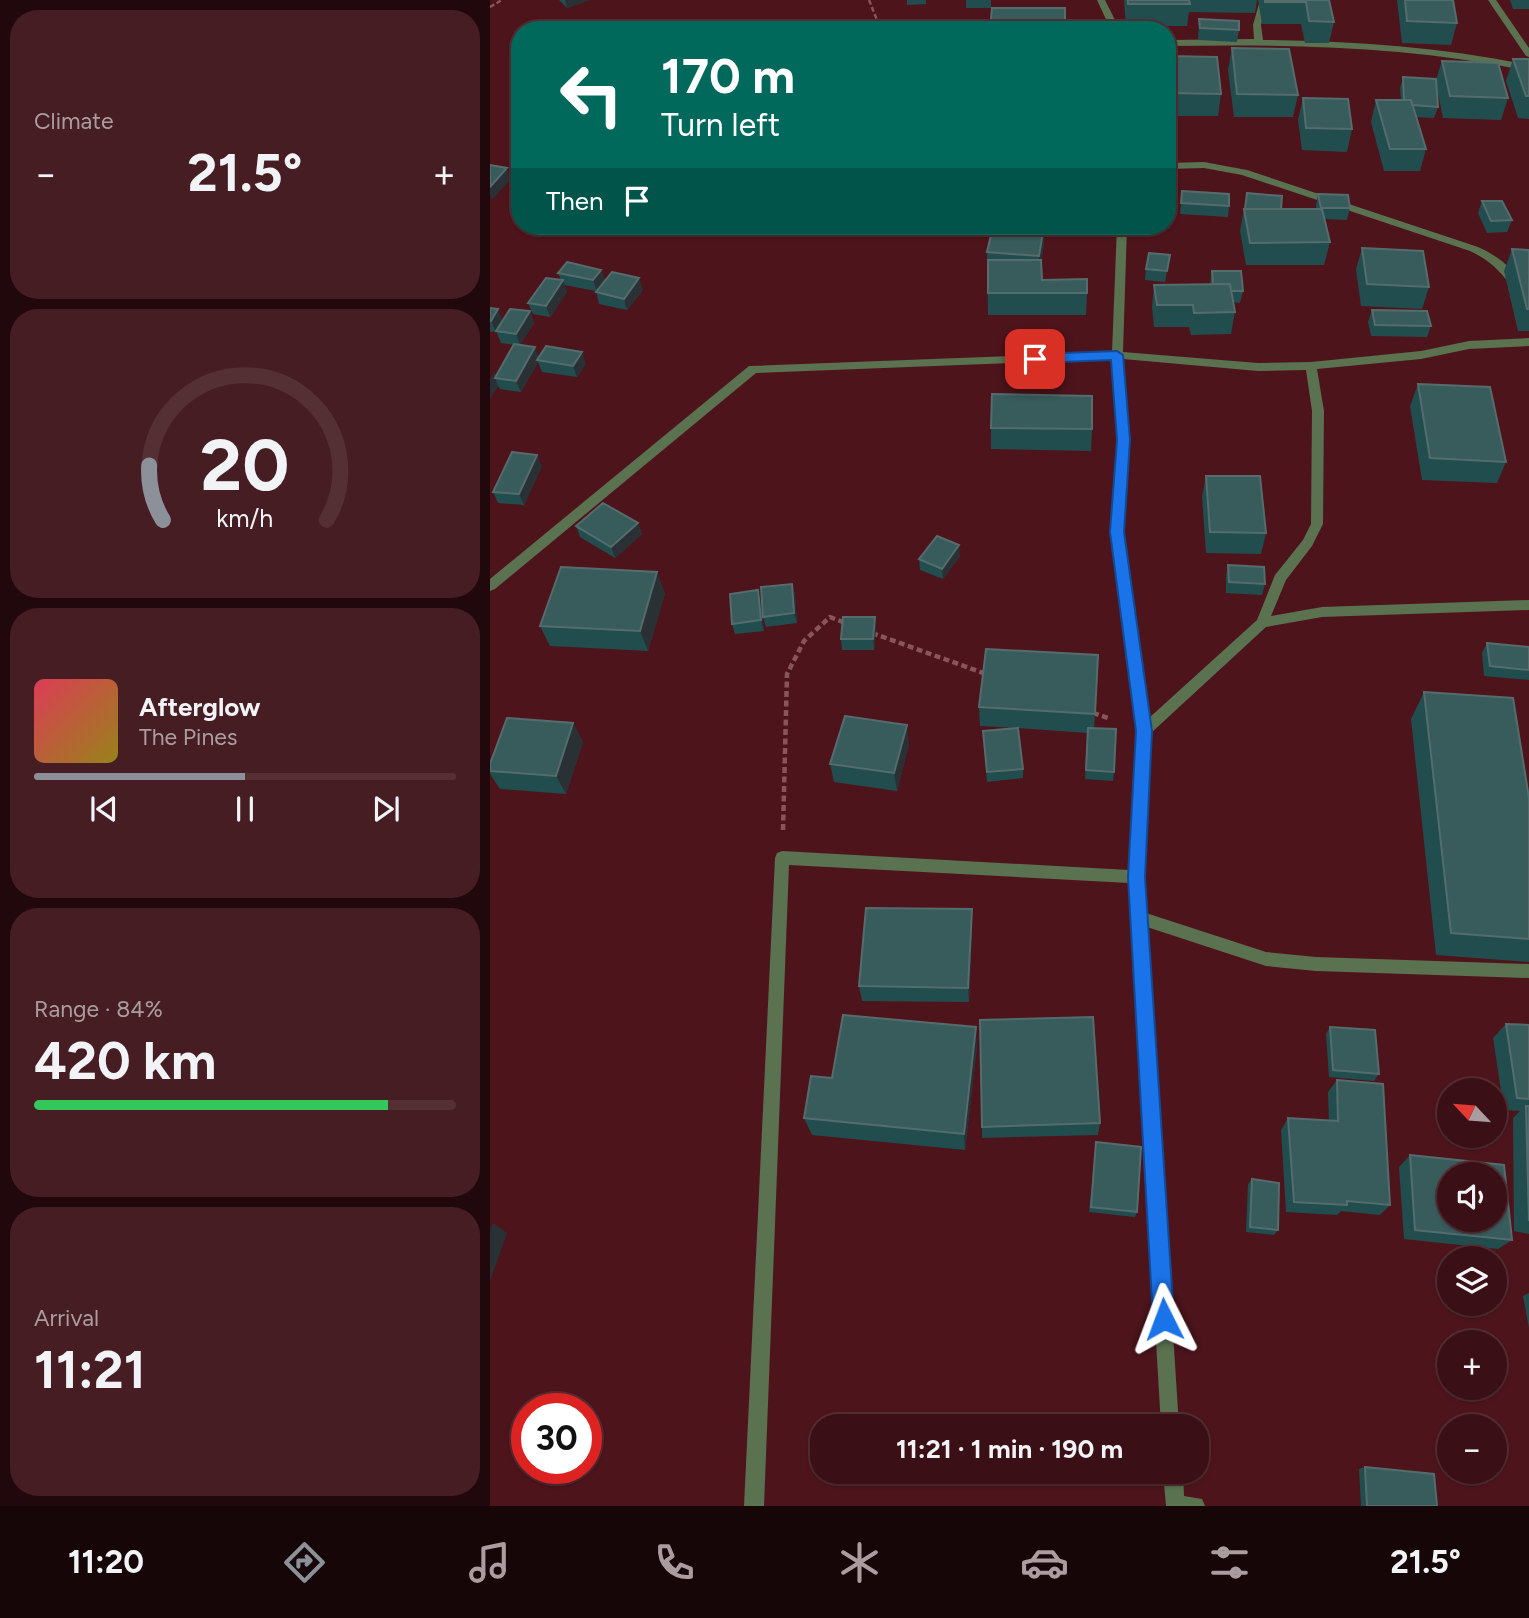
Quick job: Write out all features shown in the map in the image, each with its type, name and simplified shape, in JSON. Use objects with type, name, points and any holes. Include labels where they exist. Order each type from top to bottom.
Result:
[{"type":"street","points":[[1101,0],[1112,21]]},
{"type":"street","points":[[1259,41],[1257,25],[1264,0]]},
{"type":"street","points":[[1492,0],[1529,54]]},
{"type":"street","points":[[1176,43],[1316,41],[1437,52],[1529,68]]},
{"type":"street","points":[[1176,166],[1204,165],[1244,172],[1485,254],[1495,258],[1507,269],[1529,306]]},
{"type":"street","points":[[1122,235],[1117,355],[1124,440],[1117,532],[1144,731],[1136,877],[1169,1414]]},
{"type":"street","points":[[490,586],[753,369],[1117,355],[1244,366],[1311,366],[1421,355],[1469,345],[1529,342]]},
{"type":"street","points":[[1144,731],[1262,623],[1280,579],[1308,543],[1317,524],[1318,411],[1311,366]]},
{"type":"street","points":[[1262,623],[1322,612],[1529,605]]},
{"type":"street","points":[[754,1506],[782,858],[1136,877]]},
{"type":"street","points":[[1139,918],[1266,959],[1316,964],[1529,971]]},
{"type":"street","points":[[1174,1484],[1175,1505],[1195,1506]]},
{"type":"path","points":[[490,7],[502,0]]},
{"type":"path","points":[[869,0],[877,21]]},
{"type":"path","points":[[782,858],[788,674],[804,641],[830,617],[856,626]]},
{"type":"path","points":[[869,631],[987,674]]},
{"type":"path","points":[[1092,712],[1144,731]]},
{"type":"building","points":[[1128,0],[1189,0],[1190,4],[1128,4]]},
{"type":"building","points":[[1265,0],[1329,0],[1334,22],[1309,21],[1306,2]]},
{"type":"building","points":[[1405,0],[1453,0],[1457,23],[1407,21]]},
{"type":"building","points":[[992,8],[1065,8],[1065,21],[991,21]]},
{"type":"building","points":[[1199,19],[1239,21],[1239,30],[1200,28]]},
{"type":"building","points":[[1232,48],[1289,49],[1298,95],[1237,94]]},
{"type":"building","points":[[1176,56],[1217,57],[1221,94],[1176,93]]},
{"type":"building","points":[[1513,59],[1529,59],[1529,96],[1526,96]]},
{"type":"building","points":[[1442,61],[1498,63],[1508,98],[1450,96]]},
{"type":"building","points":[[1403,77],[1436,79],[1438,107],[1412,105],[1411,100],[1404,100]]},
{"type":"building","points":[[1303,98],[1348,99],[1352,129],[1306,128]]},
{"type":"building","points":[[1376,100],[1411,100],[1426,149],[1390,149]]},
{"type":"building","points":[[490,165],[507,168],[490,187]]},
{"type":"building","points":[[1182,191],[1229,194],[1229,206],[1181,203]]},
{"type":"building","points":[[1247,193],[1282,196],[1281,209],[1245,209]]},
{"type":"building","points":[[1318,194],[1348,195],[1350,208],[1321,208]]},
{"type":"building","points":[[1482,201],[1502,201],[1512,220],[1491,221]]},
{"type":"building","points":[[1244,209],[1322,209],[1330,242],[1250,243]]},
{"type":"building","points":[[991,235],[1042,235],[1039,256],[987,252]]},
{"type":"building","points":[[1362,248],[1423,251],[1429,287],[1367,284]]},
{"type":"building","points":[[1512,249],[1529,250],[1529,309],[1527,309]]},
{"type":"building","points":[[1149,253],[1170,255],[1167,271],[1146,269]]},
{"type":"building","points":[[988,260],[1041,260],[1042,280],[1087,279],[1087,293],[988,293]]},
{"type":"building","points":[[567,262],[601,270],[593,280],[558,273]]},
{"type":"building","points":[[1212,271],[1241,271],[1243,291],[1231,291],[1230,284],[1213,284]]},
{"type":"building","points":[[612,272],[639,278],[624,299],[596,292]]},
{"type":"building","points":[[546,278],[563,280],[546,306],[528,303]]},
{"type":"building","points":[[1230,284],[1235,312],[1194,313],[1193,305],[1157,305],[1154,285]]},
{"type":"building","points":[[490,308],[498,309],[491,321],[490,321]]},
{"type":"building","points":[[510,309],[530,311],[516,334],[496,331]]},
{"type":"building","points":[[1372,310],[1427,311],[1431,326],[1375,325]]},
{"type":"building","points":[[514,344],[535,347],[516,381],[495,378]]},
{"type":"building","points":[[546,346],[582,352],[573,366],[537,360]]},
{"type":"building","points":[[1418,384],[1490,387],[1506,462],[1430,458]]},
{"type":"building","points":[[992,394],[1092,396],[1092,429],[991,428]]},
{"type":"building","points":[[512,452],[537,455],[519,494],[493,492]]},
{"type":"building","points":[[1206,476],[1260,476],[1266,533],[1210,532]]},
{"type":"building","points":[[603,503],[638,523],[611,547],[576,526]]},
{"type":"building","points":[[937,536],[959,545],[942,569],[919,559]]},
{"type":"building","points":[[1228,565],[1264,567],[1265,584],[1229,582]]},
{"type":"building","points":[[561,567],[657,572],[640,631],[540,626]]},
{"type":"building","points":[[792,584],[794,613],[763,617],[761,587]]},
{"type":"building","points":[[758,590],[761,620],[732,624],[730,594]]},
{"type":"building","points":[[843,617],[875,617],[873,639],[841,639]]},
{"type":"building","points":[[1487,643],[1529,647],[1529,670],[1490,666]]},
{"type":"building","points":[[986,649],[1098,655],[1095,714],[979,707]]},
{"type":"building","points":[[1424,692],[1513,698],[1529,798],[1529,939],[1451,933]]},
{"type":"building","points":[[845,716],[907,725],[894,773],[830,764]]},
{"type":"building","points":[[507,718],[573,723],[556,776],[490,771],[490,764]]},
{"type":"building","points":[[1018,728],[1023,769],[987,772],[983,731]]},
{"type":"building","points":[[1088,728],[1116,729],[1114,772],[1086,770]]},
{"type":"building","points":[[866,908],[972,909],[968,988],[859,986]]},
{"type":"building","points":[[843,1015],[976,1027],[964,1134],[804,1118],[811,1076],[832,1078]]},
{"type":"building","points":[[1093,1017],[1100,1123],[982,1127],[980,1020]]},
{"type":"building","points":[[1506,1024],[1529,1025],[1529,1099],[1517,1098]]},
{"type":"building","points":[[1330,1027],[1375,1030],[1379,1074],[1333,1070]]},
{"type":"building","points":[[1337,1080],[1383,1084],[1390,1205],[1347,1201],[1347,1205],[1294,1202],[1288,1118],[1338,1121]]},
{"type":"building","points":[[1526,1106],[1529,1106],[1529,1221]]},
{"type":"building","points":[[1096,1142],[1141,1147],[1137,1212],[1091,1207]]},
{"type":"building","points":[[1410,1155],[1476,1162],[1437,1162],[1437,1232],[1507,1232],[1507,1193],[1512,1240],[1415,1230]]},
{"type":"building","points":[[1252,1179],[1279,1183],[1278,1230],[1250,1227]]},
{"type":"building","points":[[1365,1467],[1434,1474],[1437,1506],[1367,1506]]},
{"type":"route","points":[[1035,359],[1117,355],[1124,440],[1117,532],[1144,731],[1136,877],[1164,1319]]}]
